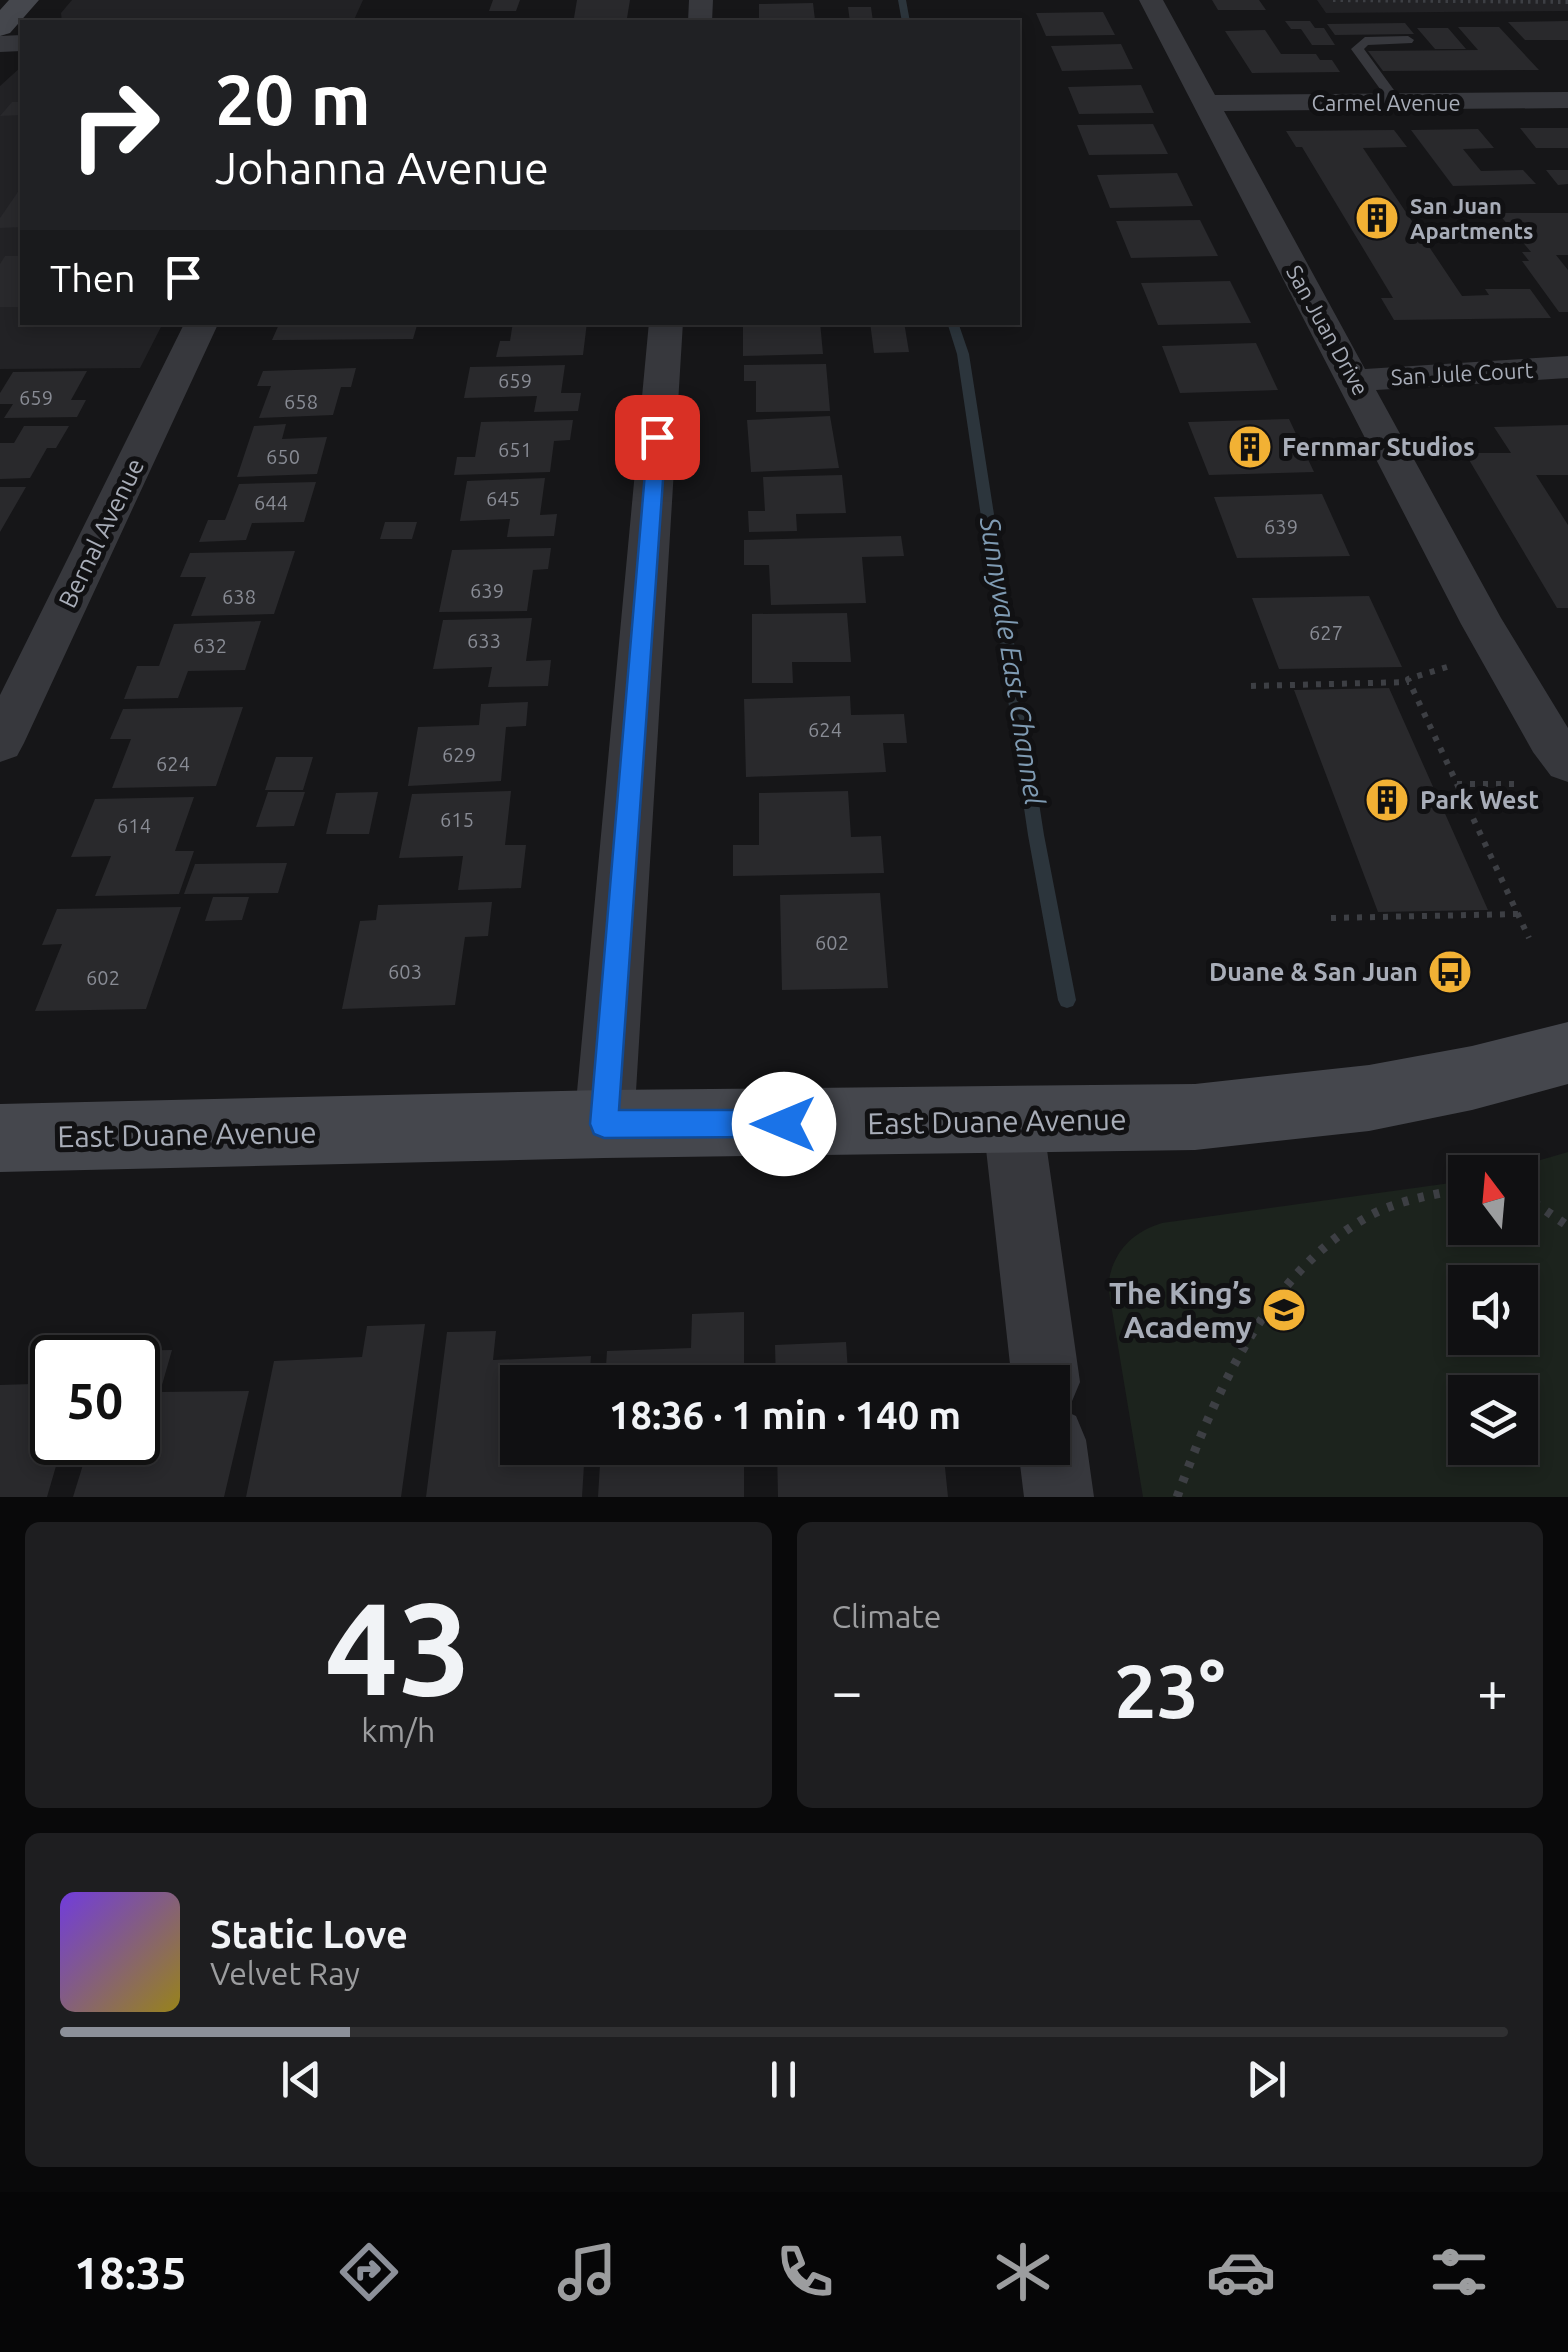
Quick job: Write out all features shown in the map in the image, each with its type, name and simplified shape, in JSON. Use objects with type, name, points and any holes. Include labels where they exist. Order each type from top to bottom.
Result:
[{"type":"main road","points":[[0,28],[24,0]]},
{"type":"main road","name":"East Duane Avenue","points":[[0,1138],[604,1124],[1195,1118],[1422,1089],[1568,1053]]},
{"type":"street","name":"San Juan Drive","points":[[1151,0],[1500,655],[1568,762]]},
{"type":"street","name":"Carmel Avenue","points":[[1204,103],[1568,100]]},
{"type":"street","name":"Bernal Avenue","points":[[0,742],[201,325]]},
{"type":"street","points":[[604,1124],[666,325]]},
{"type":"street","name":"San Jule Court","points":[[1356,380],[1568,367]]},
{"type":"street","points":[[1013,1122],[1044,1365]]},
{"type":"street","points":[[1055,1465],[1059,1497]]},
{"type":"lane","points":[[1396,102],[1357,49],[1365,41],[1408,40]]},
{"type":"path","points":[[1333,0],[1568,2]]},
{"type":"path","points":[[1250,686],[1409,682],[1447,667]]},
{"type":"path","points":[[1409,682],[1529,938]]},
{"type":"path","points":[[1457,784],[1516,784]]},
{"type":"path","points":[[1331,918],[1518,914]]},
{"type":"path","points":[[1177,1497],[1203,1428],[1244,1349],[1299,1274],[1334,1240],[1368,1216],[1403,1202],[1448,1192]]},
{"type":"path","points":[[1538,1205],[1568,1226]]},
{"type":"shaded area","points":[[72,0],[363,0],[354,20],[62,20],[61,13]]},
{"type":"shaded area","points":[[1317,0],[1568,0],[1568,11],[1326,13]]},
{"type":"shaded area","points":[[20,68],[20,325],[162,325],[140,368],[0,369],[0,86]]},
{"type":"shaded area","name":"The King’s Academy","points":[[1568,1152],[1568,1497],[1143,1497],[1108,1286],[1114,1264],[1125,1246],[1162,1223],[1448,1183],[1448,1245],[1538,1245],[1538,1161]]},
{"type":"building","points":[[493,0],[520,0],[516,11],[489,11]]},
{"type":"building","points":[[577,0],[630,0],[627,18],[574,18]]},
{"type":"building","points":[[1212,0],[1259,0],[1266,10],[1218,10]]},
{"type":"building","points":[[813,3],[815,20],[759,20],[759,4]]},
{"type":"building","points":[[848,7],[871,7],[873,20],[850,20]]},
{"type":"building","points":[[1103,12],[1115,35],[1046,36],[1036,13]]},
{"type":"building","points":[[1285,21],[1310,21],[1315,28],[1324,28],[1335,45],[1312,45],[1301,29],[1291,29]]},
{"type":"building","points":[[1568,21],[1568,40],[1525,40],[1508,22]]},
{"type":"building","points":[[1405,23],[1414,34],[1335,35],[1327,24]]},
{"type":"building","points":[[1458,27],[1499,27],[1539,70],[1383,71],[1368,51],[1478,50]]},
{"type":"building","points":[[1417,28],[1448,28],[1466,49],[1435,49]]},
{"type":"building","points":[[1265,30],[1281,54],[1316,54],[1320,60],[1332,60],[1340,72],[1252,73],[1225,31]]},
{"type":"building","points":[[1121,44],[1133,69],[1062,71],[1051,46]]},
{"type":"building","points":[[1141,85],[1154,113],[1079,114],[1068,87]]},
{"type":"building","points":[[12,102],[20,102],[20,115],[0,116]]},
{"type":"building","points":[[1153,124],[1168,154],[1089,155],[1077,125]]},
{"type":"building","points":[[1520,128],[1568,128],[1568,148],[1536,148]]},
{"type":"building","points":[[1478,129],[1494,148],[1463,149],[1481,171],[1523,170],[1536,184],[1453,186],[1411,130]]},
{"type":"building","name":"San Juan Apartments","points":[[1394,130],[1407,147],[1363,148],[1462,296],[1489,295],[1485,289],[1530,289],[1551,318],[1394,320],[1381,298],[1393,298],[1302,147],[1296,147],[1286,131]]},
{"type":"building","points":[[1546,170],[1568,170],[1568,184],[1558,185]]},
{"type":"building","points":[[1177,173],[1193,206],[1110,208],[1097,175]]},
{"type":"building","points":[[20,189],[20,227],[0,228],[0,218]]},
{"type":"building","points":[[1498,213],[1568,213],[1568,255],[1556,255],[1568,270],[1568,312],[1559,312],[1522,261],[1529,261],[1522,252],[1531,252]]},
{"type":"building","points":[[1200,220],[1218,256],[1131,258],[1116,221]]},
{"type":"building","points":[[5,256],[20,256],[20,307],[0,307],[0,264]]},
{"type":"building","points":[[1230,281],[1251,323],[1158,325],[1141,283]]},
{"type":"building","points":[[279,325],[417,325],[413,339],[272,340]]},
{"type":"building","points":[[513,325],[587,325],[583,355],[496,357],[500,341],[510,341]]},
{"type":"building","points":[[743,325],[820,325],[823,354],[743,356]]},
{"type":"building","points":[[870,325],[904,325],[909,352],[874,353]]},
{"type":"building","points":[[1256,343],[1278,390],[1180,393],[1162,346]]},
{"type":"building","points":[[826,364],[830,411],[756,412],[756,381],[744,381],[744,365]]},
{"type":"building","points":[[565,365],[561,393],[581,393],[578,411],[534,412],[537,396],[464,398],[470,367]]},
{"type":"building","points":[[356,368],[351,387],[341,387],[333,415],[259,418],[271,386],[257,386],[263,371]]},
{"type":"building","points":[[87,371],[71,400],[86,400],[77,417],[4,418],[13,404],[0,404],[0,393],[13,372]]},
{"type":"building","points":[[830,416],[839,468],[751,472],[747,420]]},
{"type":"building","name":"Fernmar Studios","points":[[1289,419],[1314,472],[1209,475],[1188,422]]},
{"type":"building","points":[[573,420],[570,440],[554,441],[550,472],[454,475],[457,457],[475,457],[481,422]]},
{"type":"building","points":[[286,424],[282,439],[327,437],[317,474],[237,477],[254,426]]},
{"type":"building","points":[[1568,425],[1568,475],[1536,475],[1568,525],[1568,608],[1557,608],[1465,453],[1511,453],[1494,427]]},
{"type":"building","points":[[24,426],[69,426],[56,448],[47,448],[30,478],[0,479],[0,443],[14,443]]},
{"type":"building","points":[[842,475],[846,513],[796,514],[797,531],[749,532],[748,511],[765,511],[763,477]]},
{"type":"building","points":[[545,478],[540,515],[557,514],[554,536],[507,537],[510,519],[460,521],[467,481]]},
{"type":"building","points":[[316,482],[304,522],[252,523],[246,540],[199,542],[208,520],[225,520],[239,484]]},
{"type":"building","points":[[0,487],[26,487],[0,532]]},
{"type":"building","points":[[1322,494],[1350,556],[1237,558],[1214,497]]},
{"type":"building","points":[[385,522],[417,522],[412,539],[380,539]]},
{"type":"building","points":[[901,536],[904,556],[862,557],[866,603],[771,605],[769,565],[744,565],[744,540]]},
{"type":"building","points":[[551,548],[548,569],[533,570],[527,611],[439,612],[452,550]]},
{"type":"building","points":[[295,551],[274,614],[191,616],[206,577],[180,577],[190,553]]},
{"type":"building","points":[[1369,596],[1402,667],[1279,669],[1252,598]]},
{"type":"building","points":[[847,613],[851,662],[792,662],[793,683],[752,683],[752,614]]},
{"type":"building","points":[[532,618],[526,661],[551,660],[548,686],[488,687],[492,667],[433,669],[443,620]]},
{"type":"building","points":[[261,621],[245,670],[188,671],[178,698],[124,699],[137,666],[159,666],[174,624]]},
{"type":"building","name":"Park West","points":[[1389,688],[1488,910],[1378,912],[1294,690]]},
{"type":"building","points":[[850,696],[851,715],[904,714],[907,743],[883,743],[886,772],[746,777],[744,699]]},
{"type":"building","points":[[528,702],[526,726],[506,727],[501,781],[408,786],[418,727],[479,725],[481,704]]},
{"type":"building","points":[[243,707],[216,786],[112,788],[131,739],[110,739],[123,709]]},
{"type":"building","points":[[276,757],[313,757],[303,790],[265,790]]},
{"type":"building","points":[[511,791],[505,845],[526,845],[521,888],[458,890],[463,856],[399,858],[412,794]]},
{"type":"building","points":[[848,791],[851,837],[881,836],[884,873],[733,876],[733,845],[759,845],[759,793]]},
{"type":"building","points":[[268,792],[305,792],[294,826],[256,827]]},
{"type":"building","points":[[378,792],[369,834],[326,834],[336,793]]},
{"type":"building","points":[[194,797],[175,851],[194,851],[179,894],[95,896],[111,856],[71,857],[95,799]]},
{"type":"building","points":[[287,863],[278,893],[184,894],[195,864]]},
{"type":"building","points":[[880,893],[888,988],[782,990],[780,895]]},
{"type":"building","points":[[213,897],[249,897],[242,920],[205,921]]},
{"type":"building","points":[[492,902],[488,936],[465,937],[455,1005],[342,1009],[360,921],[376,920],[378,905]]},
{"type":"building","points":[[181,907],[146,1009],[35,1011],[62,944],[42,945],[57,909]]},
{"type":"building","points":[[744,1312],[744,1365],[606,1365],[607,1351],[691,1348],[692,1314]]},
{"type":"building","points":[[425,1324],[401,1497],[246,1497],[274,1361],[362,1357],[367,1326]]},
{"type":"building","points":[[496,1331],[493,1360],[591,1356],[590,1365],[500,1365],[500,1465],[584,1465],[582,1497],[426,1497],[447,1332]]},
{"type":"building","points":[[846,1342],[848,1365],[776,1365],[775,1345]]},
{"type":"building","points":[[160,1350],[172,1350],[160,1392]]},
{"type":"building","points":[[30,1384],[30,1465],[56,1465],[47,1497],[0,1497],[0,1385]]},
{"type":"building","points":[[249,1391],[224,1497],[73,1497],[83,1465],[160,1465],[160,1392]]},
{"type":"building","points":[[600,1465],[744,1465],[744,1497],[598,1497]]},
{"type":"building","points":[[777,1465],[945,1465],[948,1497],[778,1497]]},
{"type":"waterway","name":"Sunnyvale East Channel","points":[[902,0],[906,20]]},
{"type":"waterway","name":"Sunnyvale East Channel","points":[[953,325],[963,354],[1036,835],[1067,1000]]},
{"type":"place","name":"San Juan Apartments","points":[[1377,218]]},
{"type":"place","name":"Fernmar Studios","points":[[1250,447]]},
{"type":"place","name":"Park West","points":[[1387,800]]},
{"type":"place","name":"Duane & San Juan","points":[[1450,972]]},
{"type":"place","name":"The King’s Academy","points":[[1284,1310]]},
{"type":"route","points":[[657,437],[604,1124],[784,1124]]}]
